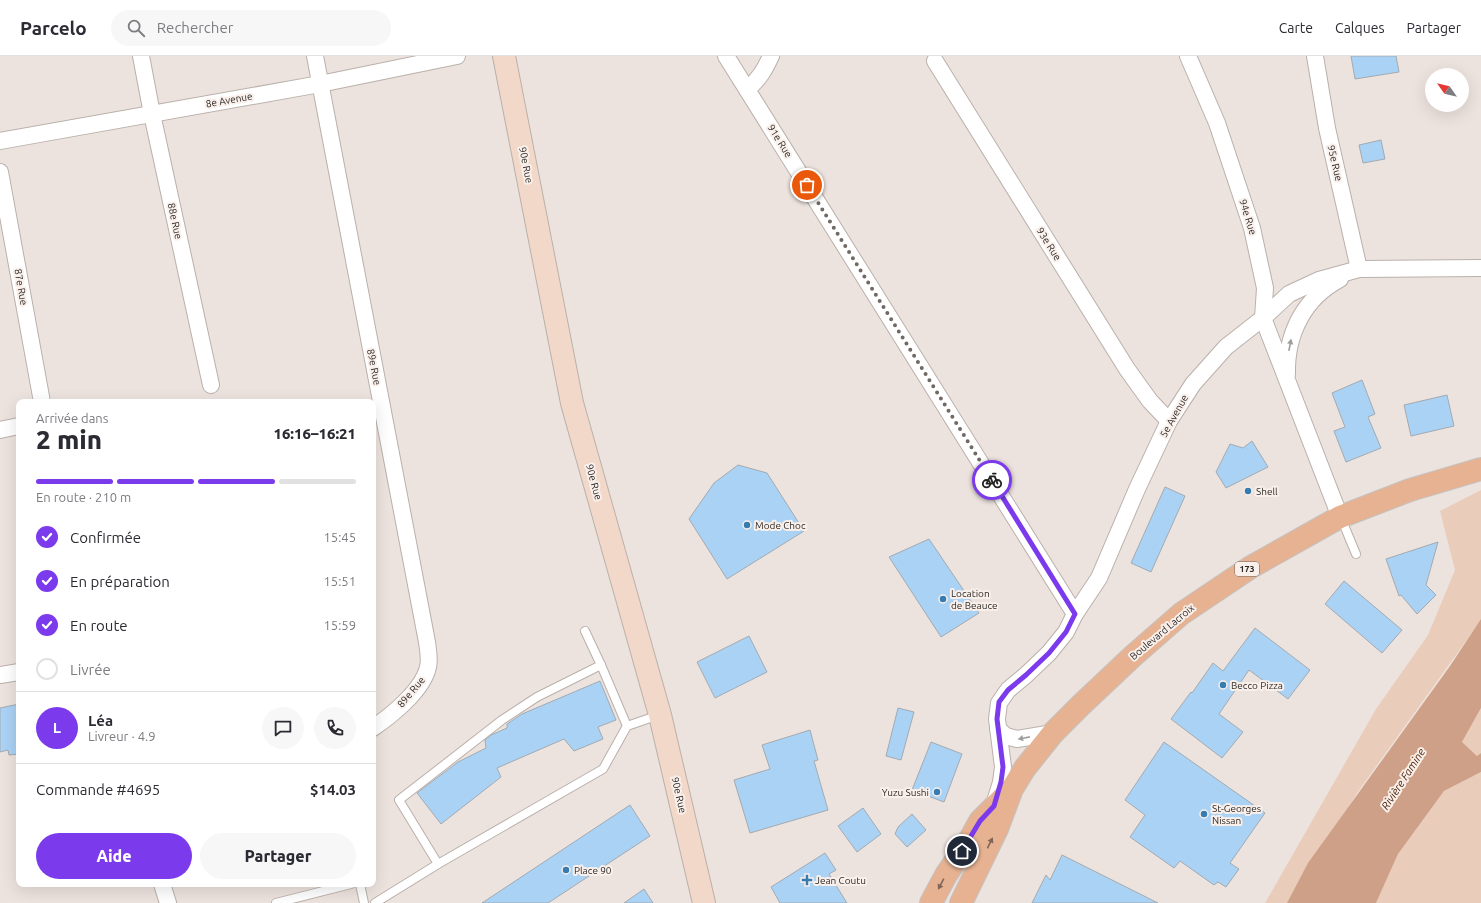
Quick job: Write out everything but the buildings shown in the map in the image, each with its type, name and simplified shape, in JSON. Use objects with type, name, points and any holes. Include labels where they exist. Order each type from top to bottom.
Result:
[{"type":"main road","name":"Boulevard Lacroix","points":[[961,903],[997,829],[1012,789],[1025,768],[1053,733],[1133,656],[1181,614],[1251,567],[1340,517],[1410,490],[1481,469]]},
{"type":"main road","name":"Boulevard Lacroix","points":[[931,903],[946,875],[980,821],[1012,789]]},
{"type":"street","name":"88e Rue","points":[[141,56],[152,114],[211,385]]},
{"type":"street","name":"89e Rue","points":[[315,56],[427,642],[429,665],[421,684],[390,716],[376,726]]},
{"type":"street","name":"8e Avenue","points":[[0,140],[320,84],[457,56]]},
{"type":"street","name":"90e Rue","points":[[504,56],[572,402],[660,715],[704,903]]},
{"type":"street","name":"91e Rue","points":[[726,56],[1075,614]]},
{"type":"street","points":[[747,89],[755,83],[766,67],[771,56]]},
{"type":"street","name":"94e Rue","points":[[1188,56],[1217,123],[1252,228],[1265,288],[1263,318],[1340,517]]},
{"type":"street","name":"95e Rue","points":[[1315,56],[1327,128],[1359,269]]},
{"type":"street","name":"93e Rue","points":[[935,61],[1127,369],[1150,401],[1169,421]]},
{"type":"street","name":"87e Rue","points":[[0,172],[41,399]]},
{"type":"street","name":"5e Avenue","points":[[994,806],[1001,782],[1003,767],[998,730],[997,712],[999,702],[1008,690],[1049,653],[1066,632],[1075,614],[1099,578],[1137,489],[1169,421],[1193,384],[1226,347],[1263,318],[1289,294],[1319,280],[1359,269],[1481,268]]},
{"type":"street","name":"94e Rue","points":[[1288,383],[1287,362],[1289,344],[1293,331],[1301,315],[1312,299],[1328,285],[1359,269]]},
{"type":"street","points":[[0,430],[16,427]]},
{"type":"street","points":[[0,675],[16,672]]},
{"type":"street","points":[[998,730],[1006,736],[1017,739],[1053,733]]},
{"type":"street","points":[[163,887],[168,903]]},
{"type":"lane","points":[[1340,517],[1356,554]]},
{"type":"lane","points":[[585,631],[601,665],[626,726]]},
{"type":"lane","points":[[438,864],[399,800],[502,720],[537,697],[601,665]]},
{"type":"lane","points":[[375,903],[438,864],[603,769],[626,726],[660,715]]},
{"type":"lane","points":[[276,903],[339,887]]},
{"type":"lane","points":[[361,887],[364,903]]},
{"type":"shaded area","points":[[1481,490],[1481,620],[1357,793],[1291,903],[1265,903],[1376,709],[1428,635],[1455,570],[1440,511]]},
{"type":"shaded area","points":[[1481,708],[1481,753],[1477,756],[1462,742]]},
{"type":"shaded area","points":[[1481,772],[1481,903],[1376,903],[1398,854],[1444,791]]},
{"type":"water","name":"Rivière Famine","points":[[1481,619],[1481,708],[1462,742],[1477,756],[1481,753],[1481,772],[1444,791],[1398,854],[1376,903],[1287,903],[1308,863],[1450,666]]},
{"type":"way so far","points":[[807,185],[992,480]]},
{"type":"place","name":"Shell","points":[[1248,491]]},
{"type":"place","name":"Mode Choc","points":[[747,525]]},
{"type":"place","name":"Location de Beauce","points":[[943,599]]},
{"type":"place","name":"Becco Pizza","points":[[1223,685]]},
{"type":"place","name":"Yuzu Sushi","points":[[937,792]]},
{"type":"place","name":"St-Georges Nissan","points":[[1204,814]]},
{"type":"place","name":"Place 90","points":[[566,870]]},
{"type":"place","name":"Jean Coutu","points":[[807,880]]},
{"type":"route","points":[[962,851],[980,821],[994,806],[1001,782],[1003,767],[997,719],[999,702],[1008,690],[1049,653],[1066,632],[1075,614],[992,480]]}]
